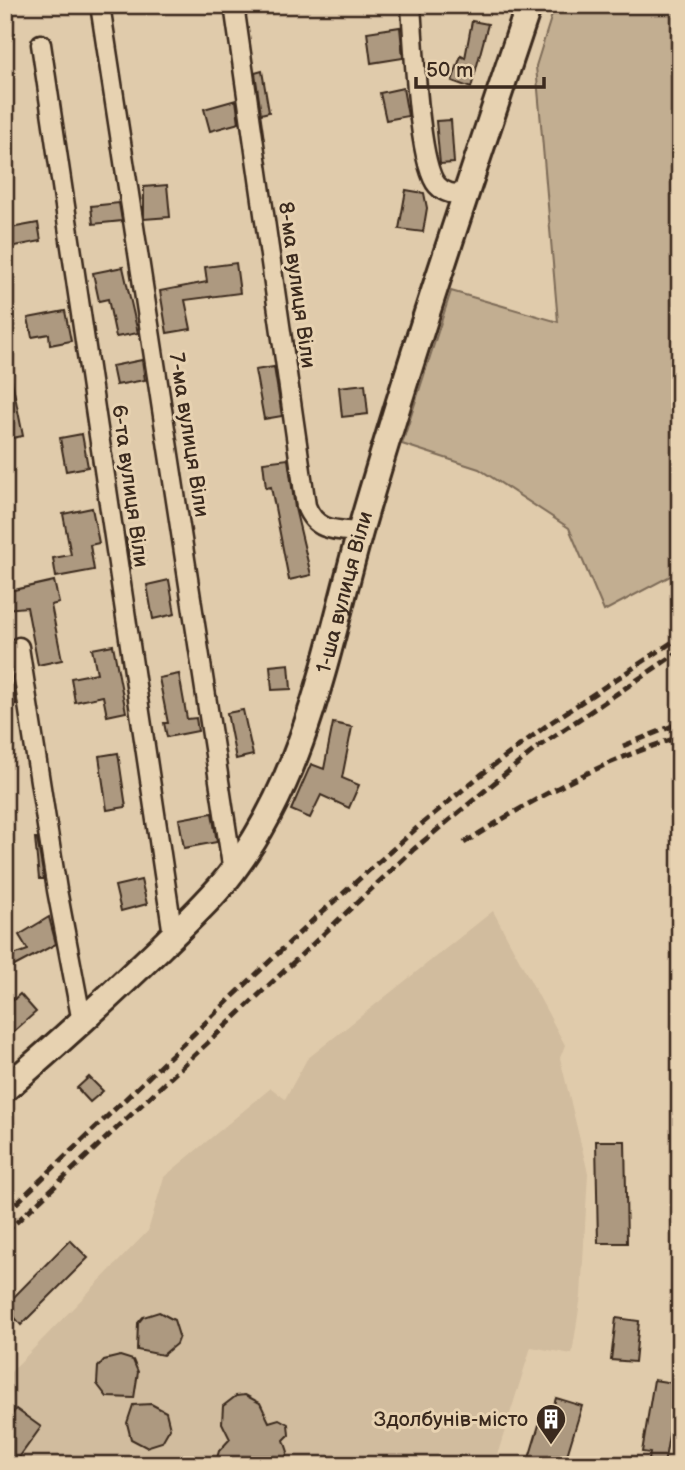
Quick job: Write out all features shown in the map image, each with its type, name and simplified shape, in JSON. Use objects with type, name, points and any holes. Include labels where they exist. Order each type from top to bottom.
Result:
[{"type":"main road","name":"1-ша вулиця Віли","points":[[5,1089],[82,1022],[173,935],[233,872],[258,832],[300,743],[326,661],[360,532],[529,5]]},
{"type":"street","name":"7-ма вулиця Віли","points":[[100,5],[233,872]]},
{"type":"street","name":"8-ма вулиця Віли","points":[[234,5],[306,506],[315,523],[325,529],[360,532]]},
{"type":"street","points":[[411,7],[426,163],[439,187],[448,193],[467,194]]},
{"type":"street","name":"6-та вулиця Віли","points":[[41,44],[173,935]]},
{"type":"street","points":[[19,647],[57,890],[82,1022]]},
{"type":"shaded area","points":[[555,5],[675,5],[680,49],[680,571],[604,611],[569,528],[479,469],[402,444],[451,291],[558,322],[536,66]]},
{"type":"shaded area","points":[[493,911],[565,1045],[560,1058],[588,1173],[581,1296],[572,1354],[531,1347],[494,1465],[5,1465],[5,1378],[148,1231],[164,1177],[271,1088],[285,1099],[307,1059]]},
{"type":"building","points":[[472,21],[488,24],[471,88],[452,81],[461,56],[465,58]]},
{"type":"building","points":[[400,27],[403,58],[371,63],[367,32]]},
{"type":"building","points":[[262,71],[269,112],[261,114],[255,73]]},
{"type":"building","points":[[403,88],[408,116],[386,120],[380,93]]},
{"type":"building","points":[[236,100],[239,123],[210,131],[204,109]]},
{"type":"building","points":[[451,120],[454,163],[440,164],[436,121]]},
{"type":"building","points":[[167,185],[170,217],[144,219],[144,187]]},
{"type":"building","points":[[406,190],[424,193],[427,208],[423,232],[399,229]]},
{"type":"building","points":[[119,203],[122,221],[93,224],[91,206]]},
{"type":"building","points":[[38,223],[41,241],[5,248],[5,229]]},
{"type":"building","points":[[236,263],[240,293],[185,300],[191,329],[167,333],[160,291],[207,282],[205,267]]},
{"type":"building","points":[[123,267],[138,333],[116,337],[108,299],[99,301],[93,273]]},
{"type":"building","points":[[65,311],[71,341],[50,345],[49,334],[32,337],[28,318]]},
{"type":"building","points":[[142,360],[145,380],[116,385],[112,366]]},
{"type":"building","points":[[274,367],[282,416],[264,419],[255,370]]},
{"type":"building","points":[[12,381],[23,436],[7,439],[5,382]]},
{"type":"building","points":[[365,384],[368,414],[342,417],[339,387]]},
{"type":"building","points":[[82,434],[88,467],[66,471],[60,438]]},
{"type":"building","points":[[288,459],[295,508],[311,575],[289,580],[271,487],[266,488],[263,462]]},
{"type":"building","points":[[92,508],[99,543],[90,545],[94,570],[56,577],[53,558],[71,555],[63,514]]},
{"type":"building","points":[[141,535],[146,566],[130,568],[126,538]]},
{"type":"building","points":[[169,580],[175,614],[153,619],[147,585]]},
{"type":"building","points":[[54,581],[59,603],[51,605],[62,660],[38,665],[27,607],[5,609],[5,592]]},
{"type":"building","points":[[113,645],[126,712],[107,716],[103,696],[75,702],[71,678],[97,673],[92,649]]},
{"type":"building","points":[[289,664],[291,689],[272,690],[270,666]]},
{"type":"building","points":[[179,674],[187,719],[196,718],[198,731],[167,737],[164,723],[168,723],[159,678]]},
{"type":"building","points":[[5,677],[12,677],[16,704],[5,705]]},
{"type":"building","points":[[243,710],[253,755],[236,759],[227,713]]},
{"type":"building","points":[[333,723],[352,727],[342,778],[359,785],[349,808],[321,795],[310,818],[291,810],[311,764],[324,769]]},
{"type":"building","points":[[118,753],[126,807],[107,810],[99,756]]},
{"type":"building","points":[[212,813],[217,842],[184,848],[179,819]]},
{"type":"building","points":[[37,838],[44,879],[39,879]]},
{"type":"building","points":[[141,880],[147,904],[121,911],[115,886]]},
{"type":"building","points":[[49,917],[56,944],[5,971],[5,958],[28,950],[19,935]]},
{"type":"building","points":[[20,994],[36,1012],[5,1039],[5,1007]]},
{"type":"building","points":[[89,1077],[103,1091],[90,1102],[77,1088]]},
{"type":"building","points":[[596,1141],[625,1141],[627,1243],[598,1243]]},
{"type":"building","points":[[70,1240],[88,1258],[21,1325],[5,1306]]},
{"type":"building","points":[[159,1312],[174,1320],[179,1336],[176,1344],[163,1355],[137,1350],[138,1323],[143,1317]]},
{"type":"building","points":[[616,1318],[639,1321],[635,1362],[611,1360]]},
{"type":"building","points":[[120,1356],[133,1360],[138,1372],[134,1398],[107,1397],[97,1384],[98,1367],[104,1360]]},
{"type":"building","points":[[654,1380],[680,1384],[680,1401],[675,1400],[664,1465],[648,1465],[650,1453],[642,1452]]},
{"type":"building","points":[[245,1395],[260,1403],[269,1422],[279,1419],[288,1424],[289,1435],[284,1440],[288,1452],[283,1462],[262,1460],[260,1465],[215,1465],[219,1451],[230,1439],[222,1423],[223,1406],[236,1396]]},
{"type":"building","name":"Здолбунів-місто","points":[[556,1398],[582,1406],[564,1465],[527,1465],[539,1425],[547,1427]]},
{"type":"building","points":[[151,1404],[166,1412],[170,1428],[162,1442],[146,1447],[131,1439],[127,1423],[133,1405]]},
{"type":"building","points":[[16,1409],[41,1427],[15,1463],[5,1456],[5,1424]]},
{"type":"railway","points":[[5,1214],[313,920],[418,827],[550,723],[680,637]]},
{"type":"railway","points":[[5,1233],[414,849],[538,747],[680,651]]},
{"type":"railway","points":[[623,746],[680,723]]},
{"type":"railway","points":[[464,843],[568,782],[680,737]]},
{"type":"place","name":"Здолбунів-місто","points":[[551,1446]]}]
